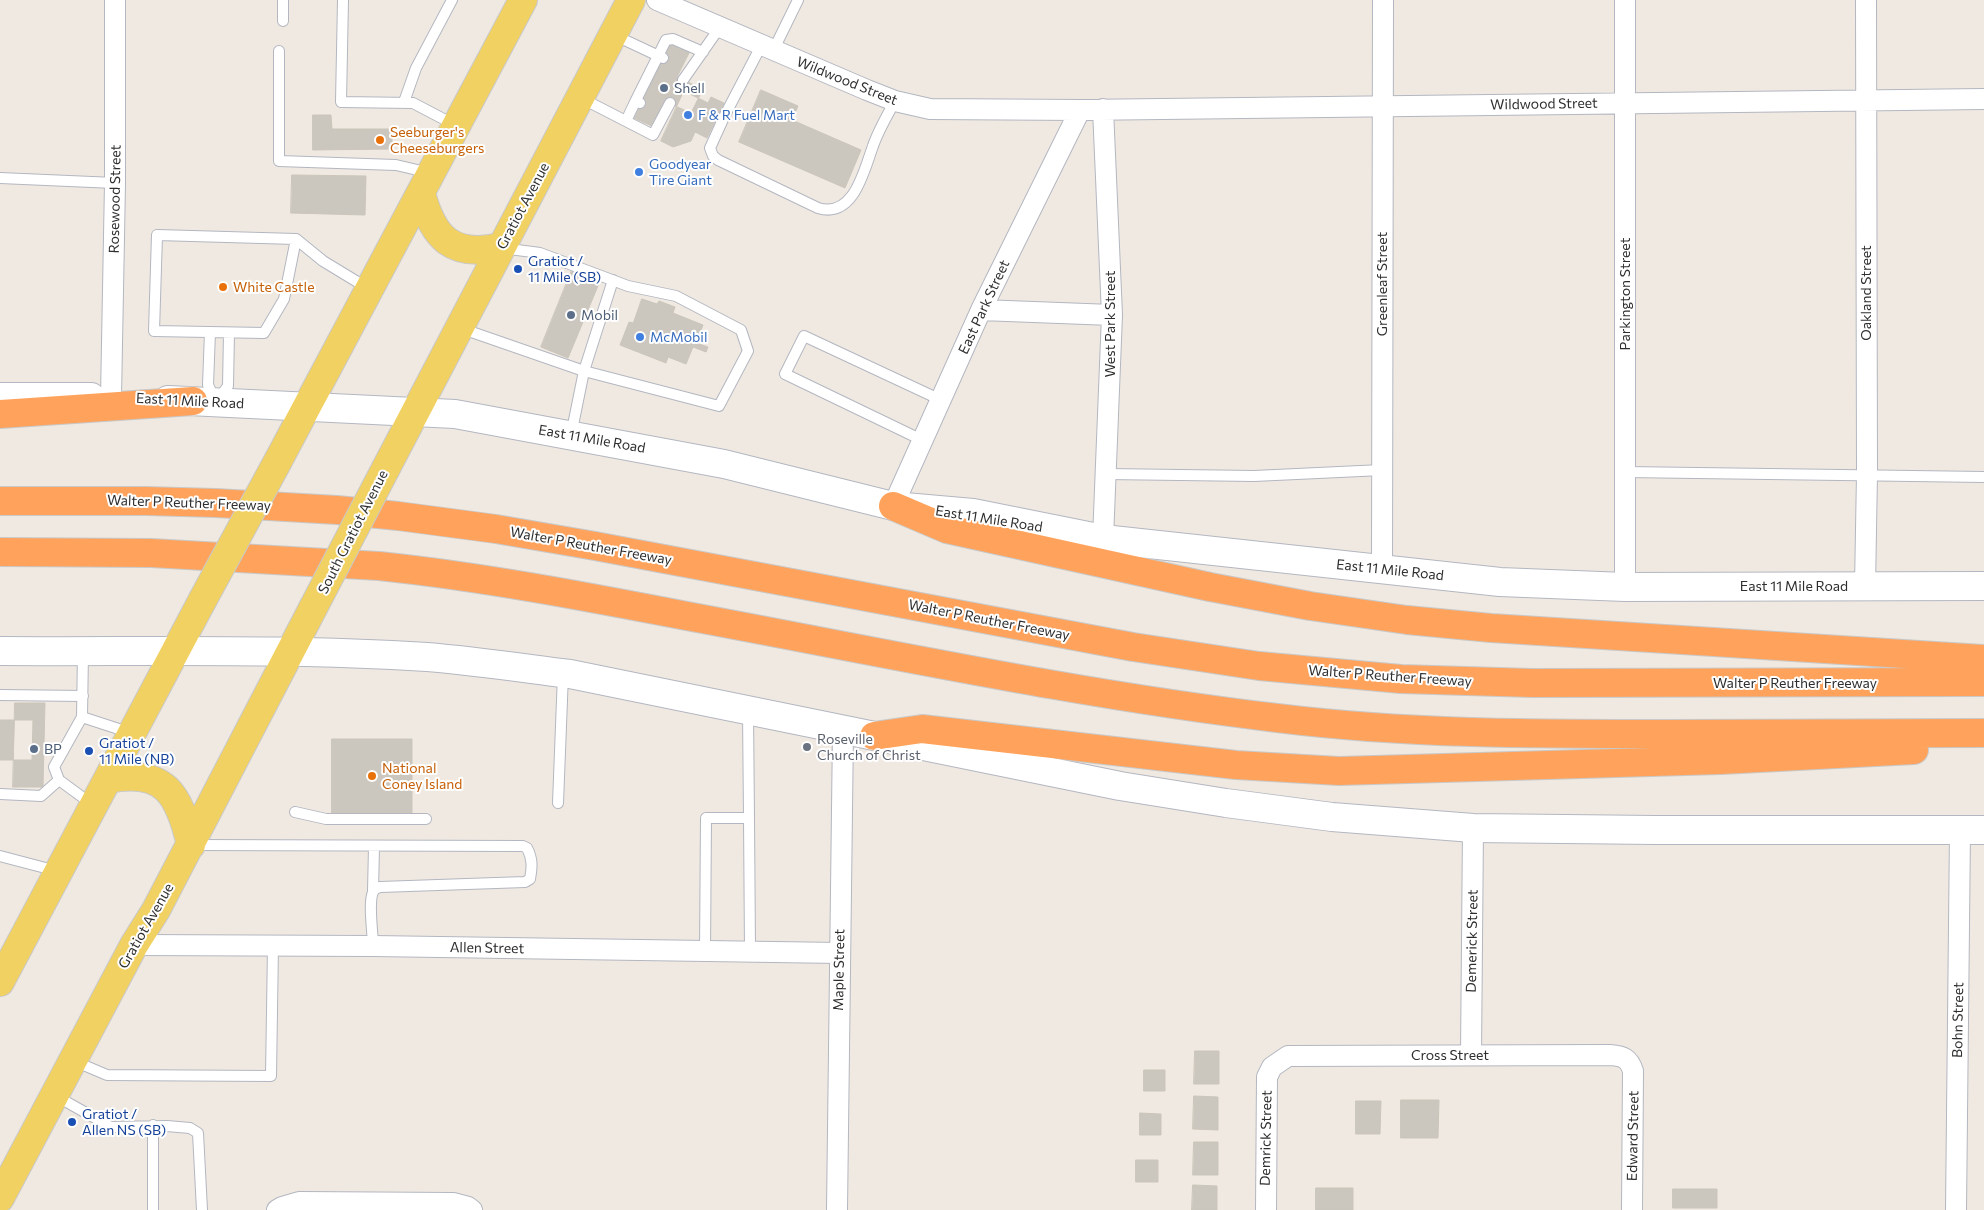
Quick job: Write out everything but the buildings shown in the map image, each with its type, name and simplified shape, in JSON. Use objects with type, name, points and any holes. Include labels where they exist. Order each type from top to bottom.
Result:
[{"type":"highway","points":[[0,414],[204,401]]},
{"type":"highway","name":"Walter P Reuther Freeway","points":[[0,501],[146,501],[278,506],[337,510],[496,529],[1133,647],[1329,674],[1401,679],[1532,683],[1984,682]]},
{"type":"highway","points":[[893,506],[947,529],[1200,585],[1310,606],[1407,620],[1491,628],[1984,659]]},
{"type":"highway","points":[[0,552],[151,553],[379,566],[413,570],[540,588],[990,673],[1156,701],[1277,718],[1388,729],[1524,734],[1984,733]]},
{"type":"highway","points":[[874,736],[922,730],[1236,765],[1339,771],[1822,756],[1908,751],[1984,739]]},
{"type":"main road","points":[[0,982],[523,0]]},
{"type":"main road","name":"Gratiot Avenue","points":[[415,411],[631,0]]},
{"type":"main road","points":[[426,183],[427,215],[435,229],[446,240],[458,247],[474,250],[485,251],[501,248]]},
{"type":"main road","name":"East 11 Mile Road","points":[[0,397],[111,397],[454,414],[724,464],[893,506],[973,513],[1103,539],[1500,582],[1626,588],[1984,586]]},
{"type":"main road","name":"South Gratiot Avenue","points":[[291,652],[415,411]]},
{"type":"main road","points":[[0,651],[291,652],[426,657],[481,662],[562,673],[1120,786],[1332,817],[1473,828],[1972,830]]},
{"type":"main road","name":"Gratiot Avenue","points":[[0,1198],[10,1163],[55,1095],[134,945],[156,910],[191,845],[291,652]]},
{"type":"main road","points":[[108,779],[139,776],[152,779],[164,786],[180,808],[191,845]]},
{"type":"street","name":"Rosewood Street","points":[[111,397],[115,183],[115,0]]},
{"type":"street","name":"Wildwood Street","points":[[657,0],[895,101],[930,109],[1080,110],[1984,99]]},
{"type":"street","name":"Greenleaf Street","points":[[1382,569],[1383,0]]},
{"type":"street","name":"Parkington Street","points":[[1625,0],[1626,588]]},
{"type":"street","name":"Oakland Street","points":[[1864,586],[1867,474],[1866,0]]},
{"type":"street","name":"West Park Street","points":[[1103,109],[1112,315],[1103,539]]},
{"type":"street","name":"East Park Street","points":[[893,506],[981,310],[1080,110]]},
{"type":"street","points":[[981,310],[1112,315]]},
{"type":"street","name":"Maple Street","points":[[837,1210],[843,730]]},
{"type":"street","name":"Demerick Street","points":[[1471,1055],[1473,828]]},
{"type":"street","name":"Bohn Street","points":[[1956,1210],[1972,830]]},
{"type":"street","name":"Allen Street","points":[[134,945],[373,946],[840,953]]},
{"type":"street","name":"Cross Street","points":[[1272,1067],[1288,1056],[1300,1055],[1610,1055],[1622,1056],[1630,1062]]},
{"type":"street","name":"Edward Street","points":[[1630,1062],[1633,1071],[1632,1210]]},
{"type":"street","name":"Demrick Street","points":[[1266,1210],[1267,1078],[1272,1067]]},
{"type":"street","points":[[277,1210],[282,1206],[308,1202],[452,1203],[468,1207],[472,1210]]},
{"type":"lane","points":[[283,0],[283,20]]},
{"type":"lane","points":[[343,0],[341,102],[358,104],[413,103],[456,126]]},
{"type":"lane","points":[[404,102],[416,68],[452,0]]},
{"type":"lane","points":[[798,0],[725,115],[710,148],[713,156],[818,208],[825,210],[842,205],[855,192],[866,171],[873,146],[895,101]]},
{"type":"lane","points":[[683,80],[687,68],[703,52],[720,28]]},
{"type":"lane","points":[[613,35],[661,56]]},
{"type":"lane","points":[[626,121],[639,102],[661,56],[666,40],[673,39],[703,52]]},
{"type":"lane","points":[[279,51],[279,161],[396,166],[426,183]]},
{"type":"lane","points":[[580,97],[654,135],[663,114],[670,104]]},
{"type":"lane","points":[[0,178],[115,183]]},
{"type":"lane","points":[[296,239],[284,299],[264,333],[154,331],[157,235],[296,239],[323,261],[370,289]]},
{"type":"lane","points":[[459,328],[584,371],[719,406],[748,351],[741,330],[676,296],[628,286],[540,254],[501,248]]},
{"type":"lane","points":[[571,435],[584,371],[613,280]]},
{"type":"lane","points":[[204,401],[208,385],[210,332]]},
{"type":"lane","points":[[204,401],[228,386],[229,333]]},
{"type":"lane","points":[[922,440],[785,374],[804,336],[940,400]]},
{"type":"lane","points":[[1106,474],[1254,476],[1382,470]]},
{"type":"lane","points":[[1625,472],[1984,477]]},
{"type":"lane","points":[[83,652],[82,717],[54,767],[59,780],[94,805]]},
{"type":"lane","points":[[558,803],[562,673]]},
{"type":"lane","points":[[0,695],[83,696]]},
{"type":"lane","points":[[748,710],[750,951]]},
{"type":"lane","points":[[82,717],[132,733]]},
{"type":"lane","points":[[0,794],[41,796],[59,780]]},
{"type":"lane","points":[[295,812],[326,819],[426,819]]},
{"type":"lane","points":[[705,951],[706,818],[749,818]]},
{"type":"lane","points":[[191,845],[523,846],[529,851],[532,860],[530,879],[525,882],[380,887],[374,891]]},
{"type":"lane","points":[[373,946],[374,847]]},
{"type":"lane","points":[[0,856],[58,872]]},
{"type":"lane","points":[[73,1061],[107,1075],[271,1076],[273,946]]},
{"type":"lane","points":[[55,1095],[111,1127],[152,1125],[190,1128],[198,1133],[202,1210]]},
{"type":"lane","points":[[152,1125],[153,1210]]},
{"type":"place","name":"Shell","points":[[664,88]]},
{"type":"place","name":"F & R Fuel Mart","points":[[688,115]]},
{"type":"place","name":"Seeburger's Cheeseburgers","points":[[380,140]]},
{"type":"place","name":"Goodyear Tire Giant","points":[[639,172]]},
{"type":"place","name":"Gratiot / 11 Mile (SB)","points":[[518,269]]},
{"type":"place","name":"White Castle","points":[[223,287]]},
{"type":"place","name":"Mobil","points":[[571,315]]},
{"type":"place","name":"McMobil","points":[[640,337]]},
{"type":"place","name":"Roseville Church of Christ","points":[[807,747]]},
{"type":"place","name":"BP","points":[[34,749]]},
{"type":"place","name":"Gratiot / 11 Mile (NB)","points":[[89,751]]},
{"type":"place","name":"National Coney Island","points":[[372,776]]},
{"type":"place","name":"Gratiot / Allen NS (SB)","points":[[72,1122]]}]
